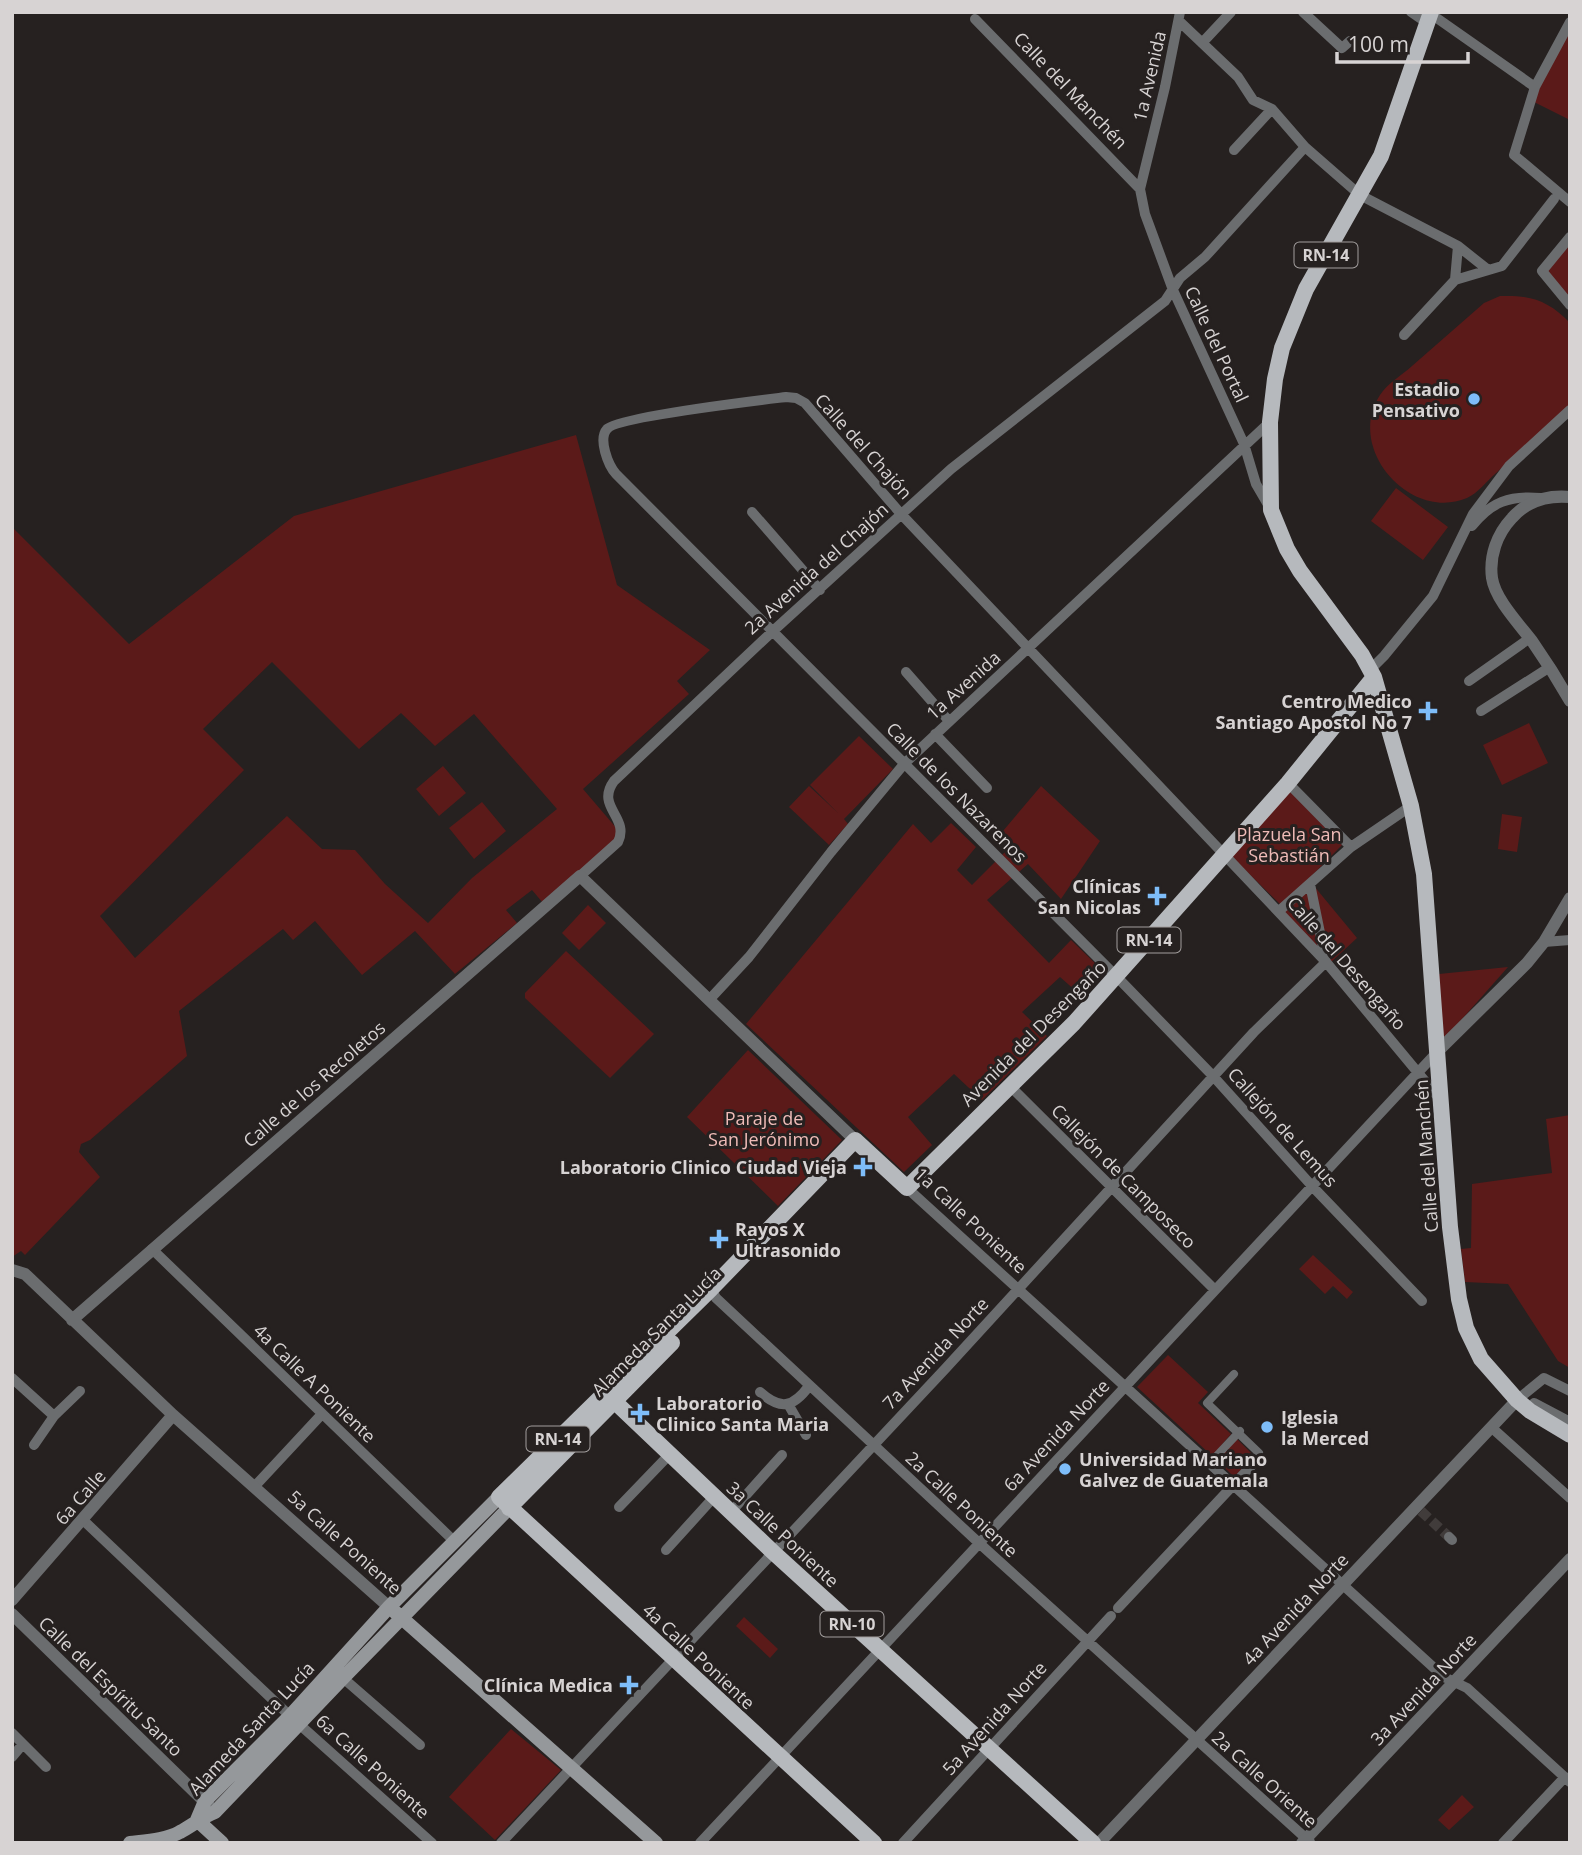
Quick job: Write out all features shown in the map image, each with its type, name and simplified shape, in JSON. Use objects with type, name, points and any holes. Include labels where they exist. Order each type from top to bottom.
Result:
[{"type":"main road","name":"RN-14","points":[[1372,673],[1300,571],[1287,549],[1271,510],[1270,422],[1275,379],[1287,337],[1306,289],[1381,156],[1430,16]]},
{"type":"main road","name":"Avenida del Desengaño","points":[[907,1188],[1074,1023],[1116,977],[1288,783],[1372,673]]},
{"type":"main road","name":"Calle del Manchén","points":[[1372,673],[1411,806],[1424,874],[1450,1227],[1459,1299],[1466,1328],[1485,1365],[1526,1402],[1570,1435]]},
{"type":"main road","name":"1a Calle Poniente","points":[[859,1143],[907,1188]]},
{"type":"main road","name":"Alameda Santa Lucía","points":[[325,1687],[343,1678],[504,1503],[859,1143]]},
{"type":"main road","name":"3a Calle Poniente","points":[[611,1396],[774,1553],[1093,1843]]},
{"type":"main road","name":"Alameda Santa Lucía","points":[[197,1820],[325,1687],[389,1607],[455,1542],[504,1503]]},
{"type":"main road","name":"4a Calle Poniente","points":[[504,1503],[874,1843]]},
{"type":"main road","name":"5a Calle Poniente","points":[[389,1607],[656,1843]]},
{"type":"main road","name":"RN-14","points":[[130,1843],[174,1835],[197,1820]]},
{"type":"main road","points":[[197,1820],[222,1843]]},
{"type":"street","points":[[1202,43],[1231,12]]},
{"type":"street","points":[[1303,12],[1342,48],[1350,41]]},
{"type":"street","points":[[1411,12],[1430,16],[1535,87]]},
{"type":"street","points":[[1180,16],[1202,43],[1238,78],[1253,100],[1272,109],[1306,147],[1360,195],[1458,246],[1487,269]]},
{"type":"street","name":"1a Avenida","points":[[1140,189],[1180,16]]},
{"type":"street","name":"Calle del Manchén","points":[[975,19],[1140,189]]},
{"type":"street","points":[[1570,22],[1535,87],[1514,155],[1570,202]]},
{"type":"street","points":[[1234,150],[1272,109]]},
{"type":"street","name":"2a Avenida del Chajón","points":[[580,876],[618,842],[621,835],[621,825],[608,801],[611,785],[773,631],[951,468],[1165,301],[1180,278],[1205,257],[1306,147]]},
{"type":"street","name":"Calle del Portal","points":[[1140,189],[1173,290],[1244,444],[1256,484],[1271,510]]},
{"type":"street","points":[[1404,335],[1455,280],[1502,266],[1554,199]]},
{"type":"street","points":[[1570,237],[1542,271],[1570,305]]},
{"type":"street","points":[[1455,280],[1458,246]]},
{"type":"street","name":"Calle del Chajón","points":[[773,631],[612,470],[606,457],[603,436],[608,427],[656,415],[786,397],[796,398],[808,407],[901,514],[1224,856]]},
{"type":"street","points":[[1372,673],[1433,596],[1473,514],[1509,466],[1570,410]]},
{"type":"street","name":"1a Avenida","points":[[709,1000],[749,957],[904,764],[1270,422]]},
{"type":"street","points":[[1459,542],[1477,519],[1502,501],[1520,496],[1570,497]]},
{"type":"street","points":[[1540,498],[1517,512],[1505,526],[1492,558],[1492,580],[1506,607],[1570,701]]},
{"type":"street","points":[[752,512],[820,590]]},
{"type":"street","name":"Calle de los Nazarenos","points":[[773,631],[1116,977]]},
{"type":"street","points":[[1469,681],[1530,639]]},
{"type":"street","points":[[1481,711],[1549,667]]},
{"type":"street","points":[[906,672],[949,721]]},
{"type":"street","points":[[934,734],[987,788]]},
{"type":"street","points":[[1288,783],[1351,847]]},
{"type":"street","points":[[1279,911],[1351,847],[1411,806]]},
{"type":"street","name":"Calle del Desengaño","points":[[1224,856],[1326,962],[1439,1098]]},
{"type":"street","name":"1a Calle Poniente","points":[[580,876],[859,1143]]},
{"type":"street","name":"Calle de los Recoletos","points":[[72,1320],[580,876]]},
{"type":"street","points":[[1310,884],[1326,962]]},
{"type":"street","points":[[1438,1051],[1527,963],[1544,942],[1570,898]]},
{"type":"street","points":[[1544,942],[1570,940]]},
{"type":"street","name":"7a Avenida Norte","points":[[501,1843],[774,1553],[1254,1032],[1326,962]]},
{"type":"street","name":"Callejón de Lemus","points":[[1116,977],[1213,1076],[1312,1186],[1422,1301]]},
{"type":"street","name":"6a Avenida Norte","points":[[699,1843],[1438,1051]]},
{"type":"street","name":"Callejón de Camposeco","points":[[1009,1086],[1215,1290]]},
{"type":"street","name":"1a Calle Poniente","points":[[907,1188],[1444,1677],[1467,1688],[1567,1779]]},
{"type":"street","name":"4a Calle A Poniente","points":[[152,1249],[455,1542]]},
{"type":"street","name":"5a Calle Poniente","points":[[12,1270],[25,1274],[173,1415],[389,1607]]},
{"type":"street","name":"2a Calle Poniente","points":[[713,1294],[873,1446],[1195,1741]]},
{"type":"street","points":[[1234,1374],[1207,1403],[1259,1453],[1252,1461],[1254,1463]]},
{"type":"street","points":[[1570,1391],[1546,1378],[1526,1402],[1570,1422]]},
{"type":"street","points":[[15,1385],[54,1416]]},
{"type":"street","points":[[760,1392],[778,1405],[788,1404],[801,1398],[809,1386]]},
{"type":"street","points":[[34,1445],[54,1416],[80,1391]]},
{"type":"street","name":"4a Avenida Norte","points":[[1099,1843],[1342,1585],[1418,1509],[1491,1427],[1526,1402]]},
{"type":"street","points":[[788,1404],[806,1436]]},
{"type":"street","points":[[254,1487],[322,1414]]},
{"type":"street","name":"6a Calle","points":[[12,1600],[173,1415]]},
{"type":"street","points":[[1491,1427],[1570,1498]]},
{"type":"street","points":[[1209,1464],[1239,1432]]},
{"type":"street","points":[[619,1507],[670,1454]]},
{"type":"street","points":[[731,1513],[782,1455]]},
{"type":"street","name":"5a Avenida Norte","points":[[903,1843],[1254,1463]]},
{"type":"street","points":[[666,1550],[714,1497]]},
{"type":"street","name":"6a Calle Poniente","points":[[83,1520],[295,1720],[432,1843]]},
{"type":"street","name":"3a Avenida Norte","points":[[1306,1841],[1570,1559]]},
{"type":"street","name":"Calle del Espíritu Santo","points":[[12,1614],[210,1807]]},
{"type":"street","points":[[343,1678],[421,1745]]},
{"type":"street","points":[[12,1733],[46,1767]]},
{"type":"street","name":"2a Calle Oriente","points":[[1195,1741],[1306,1841]]},
{"type":"street","points":[[12,1757],[23,1744]]},
{"type":"street","points":[[1503,1843],[1567,1779]]},
{"type":"green space","points":[[1570,31],[1570,120],[1534,102],[1544,76]]},
{"type":"green space","points":[[1570,242],[1570,298],[1546,269]]},
{"type":"green space","name":"Estadio Pensativo","points":[[1500,296],[1538,300],[1570,323],[1570,405],[1471,496],[1445,503],[1424,499],[1405,490],[1389,475],[1377,457],[1371,437],[1371,416],[1380,395],[1387,387],[1484,303]]},
{"type":"green space","points":[[576,435],[617,585],[710,650],[677,681],[689,694],[583,789],[618,830],[616,839],[543,903],[532,890],[506,910],[517,923],[455,974],[415,931],[362,975],[315,921],[293,940],[283,929],[179,1011],[187,1056],[90,1140],[81,1144],[79,1152],[100,1177],[25,1255],[21,1251],[12,1257],[12,527],[129,644],[294,516]],"holes":[[[272,662],[359,749],[401,713],[435,746],[474,714],[557,809],[472,878],[428,923],[385,884],[355,850],[322,849],[287,816],[135,958],[100,916],[244,770],[203,729]]]},
{"type":"green space","points":[[1396,488],[1448,527],[1423,560],[1371,521]]},
{"type":"green space","points":[[1529,723],[1548,763],[1502,785],[1483,745]]},
{"type":"green space","points":[[859,736],[893,769],[844,819],[848,824],[829,845],[789,807],[809,786],[838,813],[810,785]]},
{"type":"green space","points":[[443,766],[466,793],[439,816],[416,789]]},
{"type":"green space","points":[[1041,786],[1100,841],[1061,899],[1028,864],[987,900],[1049,963],[1071,940],[1102,970],[1077,992],[1060,977],[1022,1012],[1047,1036],[982,1100],[954,1074],[908,1117],[932,1145],[904,1172],[746,1024],[913,824],[931,843],[951,823],[976,847],[957,870],[972,885],[1008,849],[997,838]]},
{"type":"green space","name":"Plazuela San Sebastián","points":[[1287,788],[1342,845],[1282,906],[1230,855]]},
{"type":"green space","points":[[482,802],[506,831],[474,859],[449,828]]},
{"type":"green space","points":[[1502,814],[1522,817],[1517,852],[1498,849]]},
{"type":"green space","points":[[1314,886],[1357,938],[1328,965]]},
{"type":"green space","points":[[1308,889],[1322,954],[1284,911]]},
{"type":"green space","points":[[588,905],[606,923],[579,950],[562,933]]},
{"type":"green space","points":[[566,951],[654,1034],[610,1078],[525,998],[525,993]]},
{"type":"green space","points":[[1508,967],[1440,1044],[1439,974]]},
{"type":"green space","name":"Paraje de San Jerónimo","points":[[748,1050],[842,1140],[778,1206],[687,1117]]},
{"type":"green space","points":[[1570,1115],[1570,1368],[1558,1361],[1508,1284],[1465,1282],[1461,1249],[1471,1248],[1472,1184],[1552,1173],[1546,1119]]},
{"type":"green space","points":[[1313,1255],[1353,1292],[1347,1299],[1333,1286],[1325,1294],[1299,1269]]},
{"type":"green space","points":[[1168,1355],[1208,1392],[1198,1403],[1231,1434],[1212,1456],[1137,1387]]},
{"type":"green space","points":[[1237,1439],[1254,1456],[1234,1477],[1217,1460]]},
{"type":"green space","points":[[744,1617],[778,1649],[770,1658],[736,1626]]},
{"type":"green space","points":[[511,1729],[561,1770],[495,1840],[449,1797]]},
{"type":"green space","points":[[1462,1795],[1474,1807],[1449,1830],[1438,1820]]},
{"type":"tunnel","points":[[1421,1511],[1449,1537]]},
{"type":"place","name":"Estadio Pensativo","points":[[1474,399]]},
{"type":"place","name":"Centro Medico Santiago Apostol No 7","points":[[1428,711]]},
{"type":"place","name":"Clínicas San Nicolas","points":[[1157,896]]},
{"type":"place","name":"Laboratorio Clinico Ciudad Vieja","points":[[863,1167]]},
{"type":"place","name":"Rayos X Ultrasonido","points":[[719,1239]]},
{"type":"place","name":"Laboratorio Clinico Santa Maria","points":[[640,1413]]},
{"type":"place","name":"Iglesia la Merced","points":[[1267,1427]]},
{"type":"place","name":"Universidad Mariano Galvez de Guatemala","points":[[1065,1469]]},
{"type":"place","name":"Clínica Medica","points":[[629,1685]]}]
